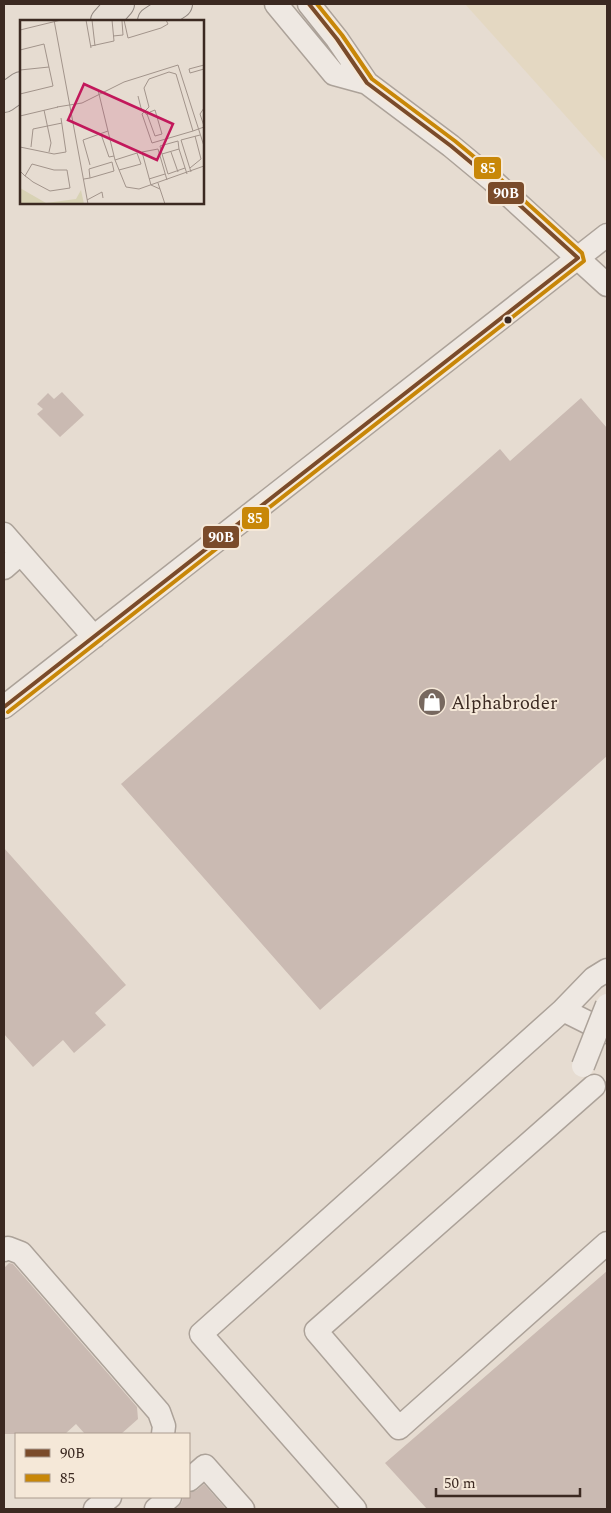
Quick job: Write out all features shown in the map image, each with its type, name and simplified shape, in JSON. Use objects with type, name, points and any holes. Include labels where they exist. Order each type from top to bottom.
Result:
[{"type":"main road","points":[[106,20],[120,4]]},
{"type":"main road","points":[[154,20],[178,4]]},
{"type":"main road","points":[[4,98],[20,87]]},
{"type":"street","points":[[276,4],[334,74],[367,83]]},
{"type":"street","points":[[309,4],[337,39],[367,83],[451,146],[492,180],[607,285]]},
{"type":"street","points":[[4,707],[607,235]]},
{"type":"street","points":[[4,534],[12,561],[94,637]]},
{"type":"street","points":[[355,1509],[201,1334],[562,1010],[594,978],[607,970]]},
{"type":"street","points":[[583,1021],[607,970]]},
{"type":"street","points":[[607,1005],[578,1079],[601,1089],[316,1331],[399,1428],[607,1243]]},
{"type":"street","points":[[562,1010],[607,1032]]},
{"type":"street","points":[[4,1250],[8,1248],[21,1253],[159,1412],[164,1426],[163,1433]]},
{"type":"street","points":[[190,1479],[205,1466],[243,1509]]},
{"type":"street","points":[[96,1509],[109,1498]]},
{"type":"street","points":[[156,1509],[169,1498]]},
{"type":"shaded area","points":[[465,4],[607,4],[607,162]]},
{"type":"building","points":[[62,392],[84,415],[60,437],[37,414],[43,409],[37,404],[48,393],[54,399]]},
{"type":"building","points":[[581,398],[607,428],[607,756],[320,1010],[121,784],[500,449],[510,461]]},
{"type":"building","points":[[4,848],[126,985],[95,1013],[106,1025],[74,1053],[63,1040],[33,1067],[4,1034]]},
{"type":"building","points":[[9,1263],[13,1264],[137,1407],[138,1419],[122,1433],[84,1433],[76,1424],[66,1433],[4,1434],[4,1268]]},
{"type":"building","points":[[607,1271],[607,1509],[427,1509],[385,1463]]},
{"type":"building","points":[[204,1484],[226,1509],[176,1509],[183,1498],[190,1498],[190,1493]]},
{"type":"transit line","name":"90B","points":[[4,707],[578,258],[492,180],[451,146],[367,83],[337,39],[309,4]]},
{"type":"transit line","name":"85","points":[[8,712],[584,261],[582,253],[496,175],[455,141],[372,79],[342,35],[317,4]]},
{"type":"place","name":"Alphabroder","points":[[432,702]]}]
